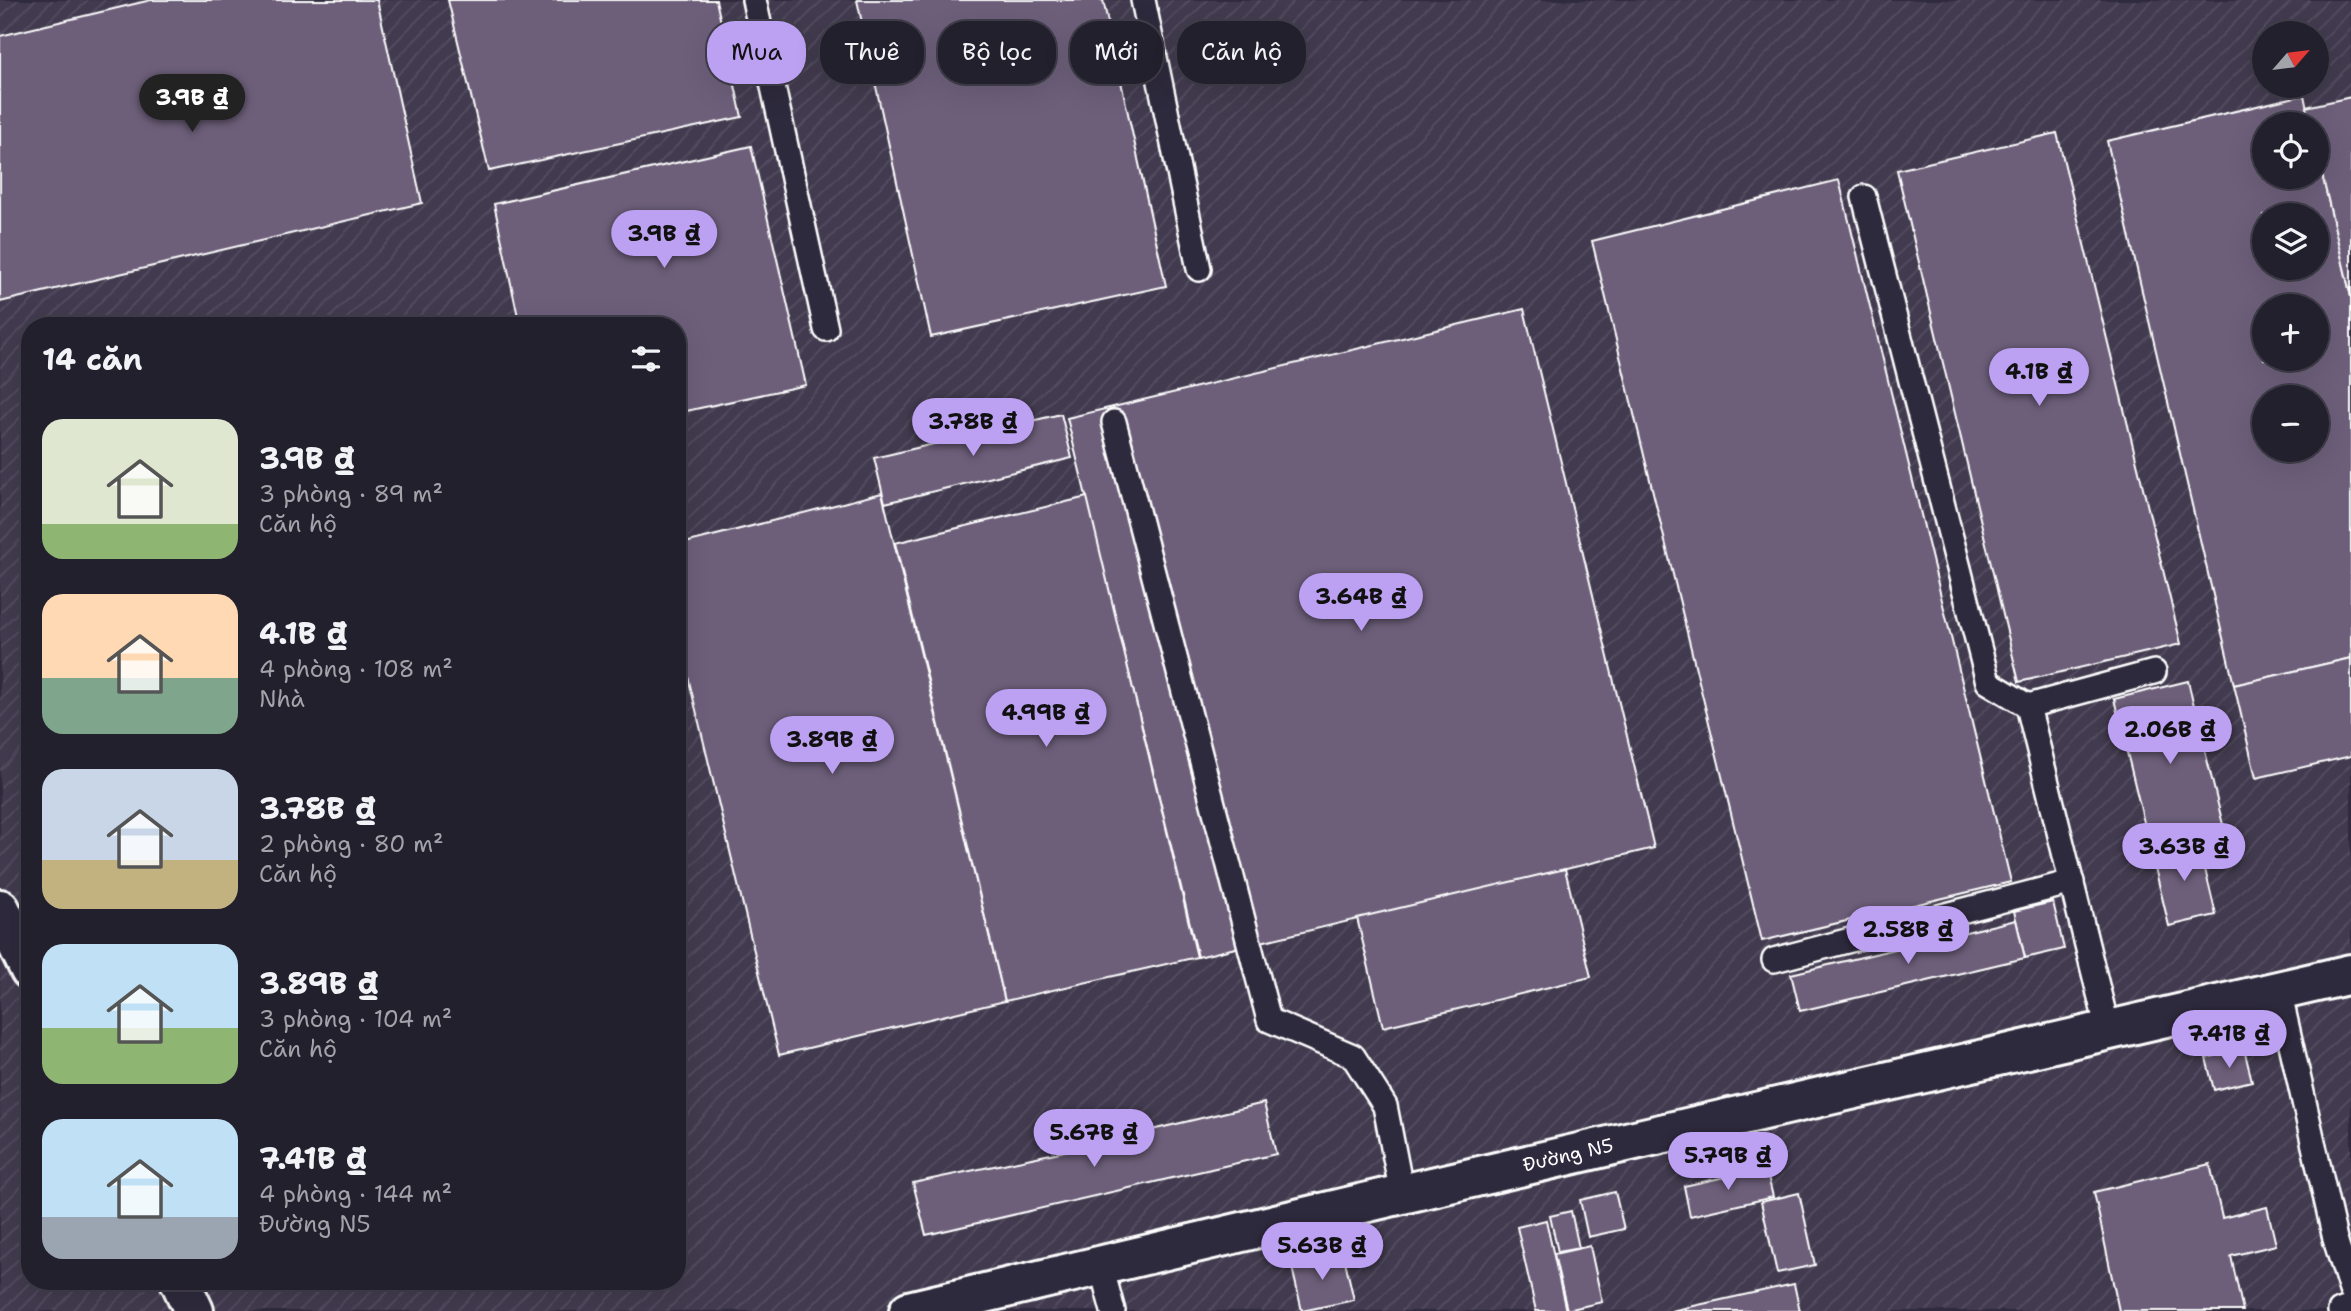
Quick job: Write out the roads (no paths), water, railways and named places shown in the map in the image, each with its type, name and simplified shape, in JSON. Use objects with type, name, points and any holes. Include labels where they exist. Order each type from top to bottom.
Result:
[{"type":"street","points":[[0,908],[16,955]]},
{"type":"street","name":"Đường N5","points":[[909,1311],[2351,974]]},
{"type":"street","points":[[184,1290],[194,1311]]},
{"type":"lane","points":[[754,0],[826,329]]},
{"type":"lane","points":[[1143,0],[1199,269]]},
{"type":"lane","points":[[1864,197],[1988,682],[2028,706],[2108,1030]]},
{"type":"lane","points":[[1114,422],[1269,1020],[1353,1056],[1385,1106],[1402,1194]]},
{"type":"lane","points":[[2028,706],[2154,672]]},
{"type":"lane","points":[[1774,960],[2071,882]]},
{"type":"lane","points":[[2278,991],[2335,1239],[2351,1290]]},
{"type":"lane","points":[[1101,1266],[1113,1311]]},
{"type":"lane","points":[[2340,1311],[2351,1307]]}]
